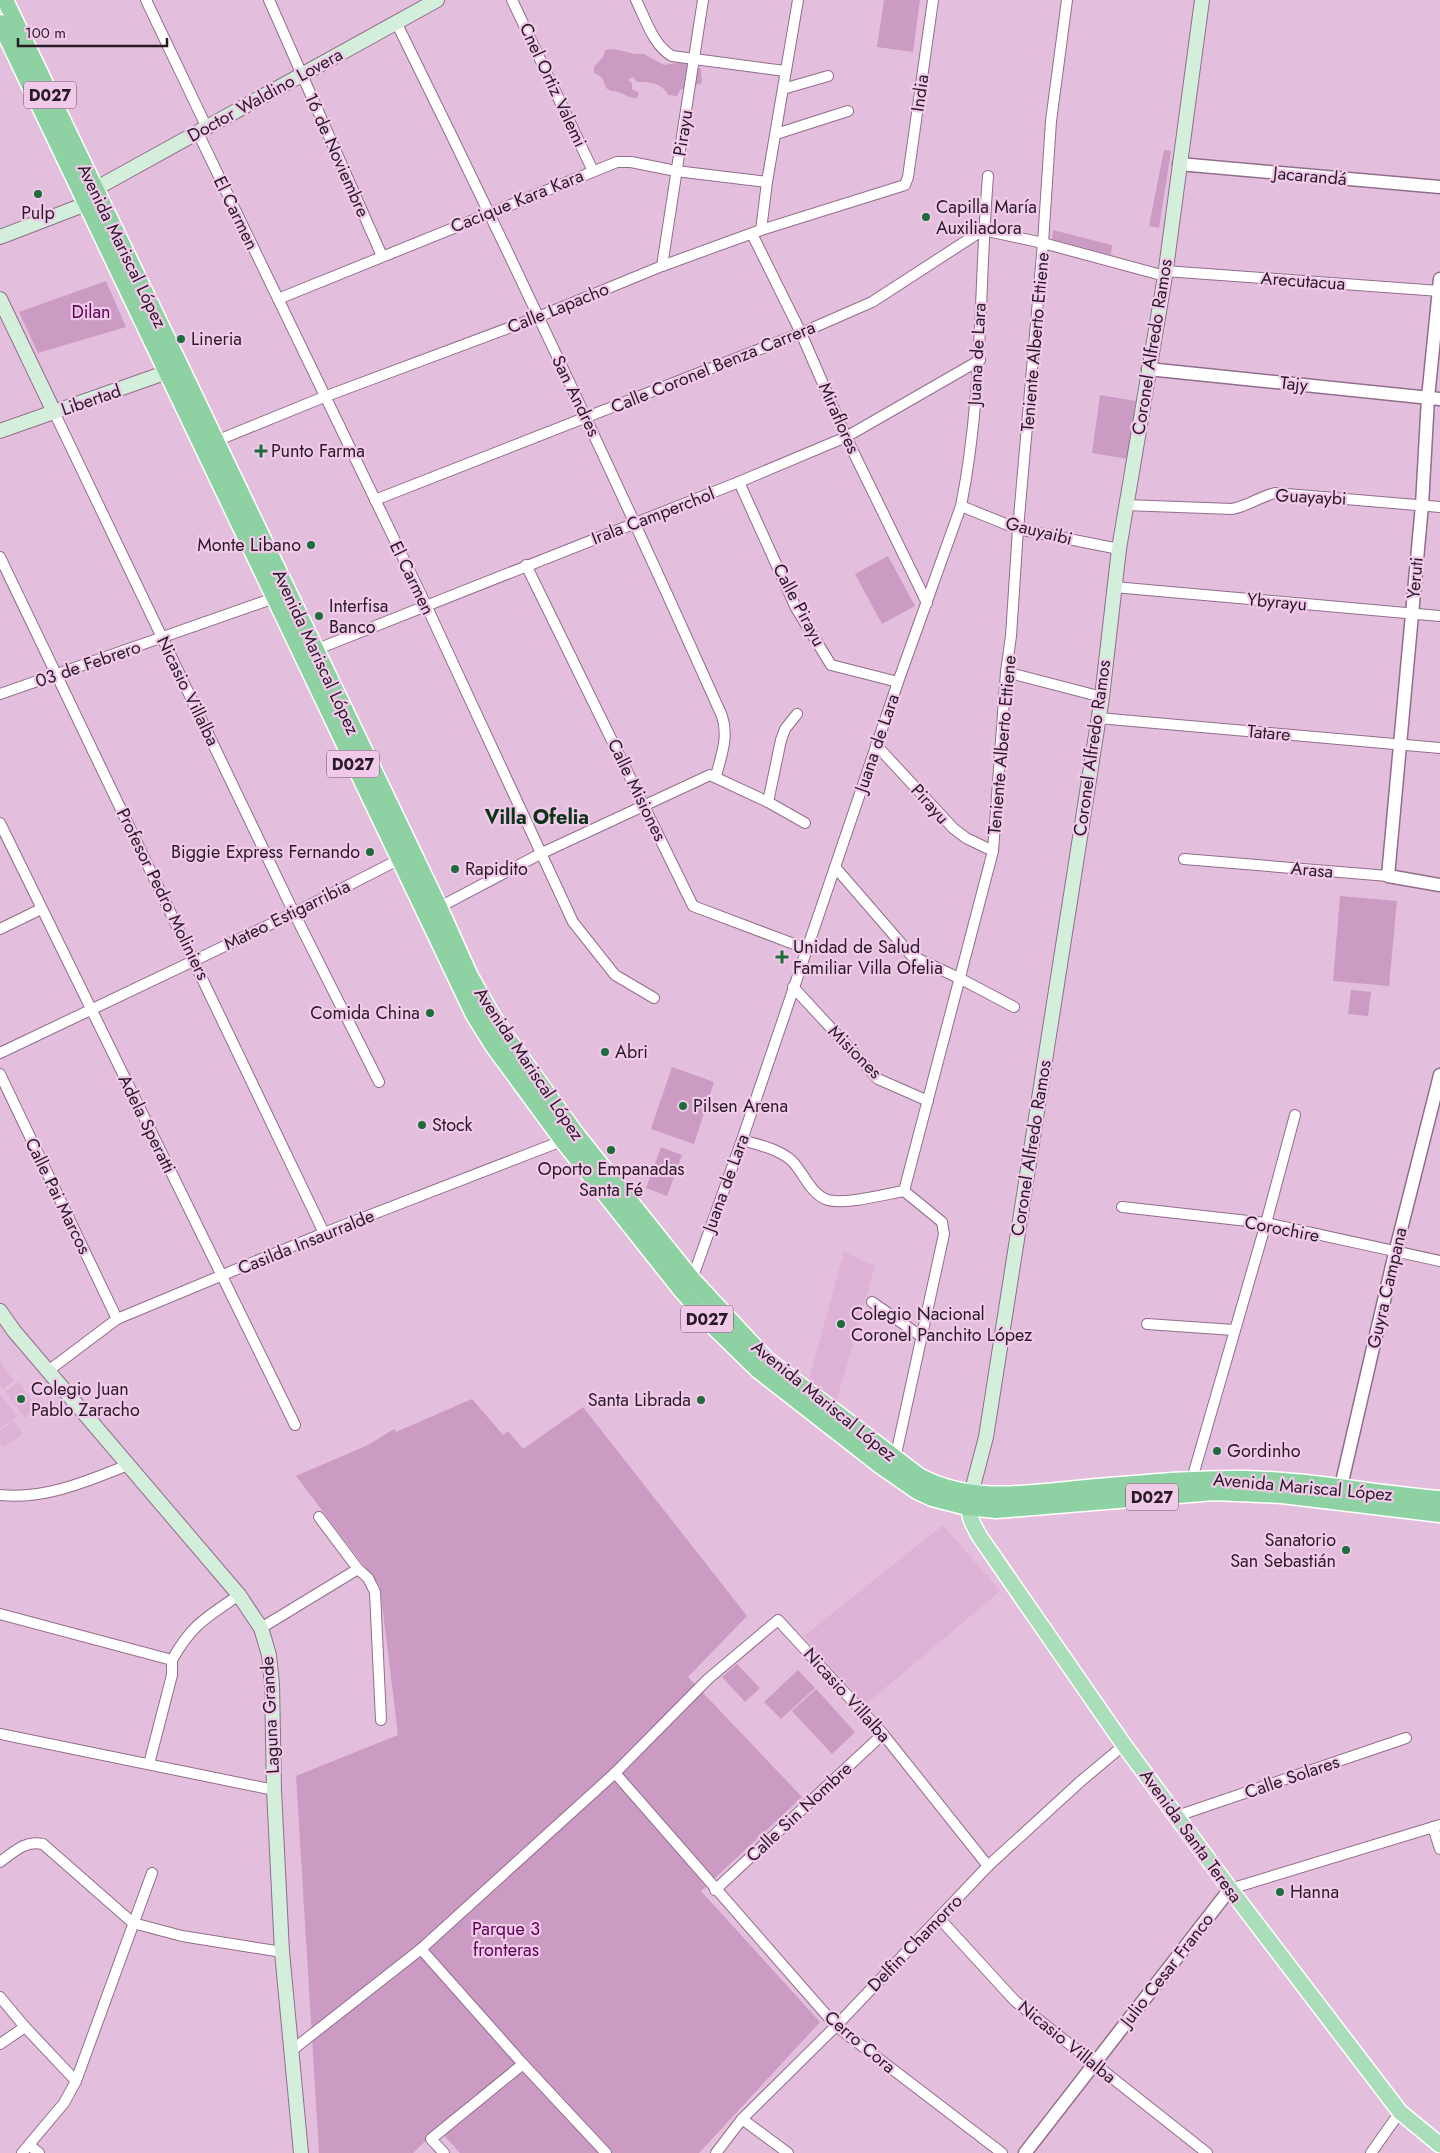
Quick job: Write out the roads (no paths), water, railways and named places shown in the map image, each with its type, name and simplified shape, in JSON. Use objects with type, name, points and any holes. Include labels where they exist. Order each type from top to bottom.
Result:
[{"type":"highway","name":"Avenida Mariscal López","points":[[5,0],[92,195],[174,370],[432,911],[474,1015],[494,1047],[532,1086],[685,1294],[714,1327],[758,1370],[881,1466],[917,1491],[932,1498],[969,1500],[1002,1495],[1192,1479],[1247,1479],[1339,1494],[1440,1514]]},
{"type":"highway","name":"Avenida Mariscal López","points":[[2,32],[92,195]]},
{"type":"highway","name":"Avenida Mariscal López","points":[[174,370],[216,441],[282,596],[316,650],[406,857]]},
{"type":"highway","name":"Avenida Mariscal López","points":[[570,1138],[692,1279],[766,1359],[919,1476],[969,1500],[996,1510],[1010,1510],[1214,1492],[1339,1494],[1440,1499]]},
{"type":"main road","name":"Doctor Waldino Lovera","points":[[0,237],[92,195],[301,74],[437,0]]},
{"type":"main road","name":"Coronel Alfredo Ramos","points":[[969,1500],[986,1437],[1102,697],[1125,505],[1165,274],[1202,0]]},
{"type":"main road","name":"Nicasio Villalba","points":[[0,299],[54,412]]},
{"type":"main road","name":"Libertad","points":[[0,431],[174,370]]},
{"type":"main road","name":"Laguna Grande","points":[[1,1316],[239,1595],[261,1628],[269,1655],[272,1684],[274,1790],[282,1952],[301,2153]]},
{"type":"main road","name":"Avenida Santa Teresa","points":[[969,1500],[970,1518],[980,1538],[1124,1745],[1230,1889],[1400,2112],[1440,2145]]},
{"type":"street","name":"El Carmen","points":[[146,0],[278,299],[426,605],[574,922],[615,976],[654,998]]},
{"type":"street","name":"16 de Noviembre","points":[[269,0],[382,256]]},
{"type":"street","name":"Cnel Ortiz Valemi","points":[[512,0],[593,171]]},
{"type":"street","points":[[636,0],[654,38],[663,51],[672,56],[785,71]]},
{"type":"street","name":"Pirayu","points":[[662,266],[703,0]]},
{"type":"street","points":[[757,232],[776,134],[798,0]]},
{"type":"street","name":"India","points":[[905,185],[908,177],[933,0]]},
{"type":"street","name":"Teniente Alberto Ettiene","points":[[904,1191],[993,851],[1006,672],[1011,636],[1018,529],[1043,243],[1051,121],[1067,0]]},
{"type":"street","name":"San Andres","points":[[396,22],[490,213],[587,418],[722,716],[726,726],[726,741],[716,776]]},
{"type":"street","points":[[783,89],[828,76]]},
{"type":"street","points":[[776,134],[848,111]]},
{"type":"street","name":"Cacique Kara Kara","points":[[278,299],[617,162],[631,162],[676,171],[767,182]]},
{"type":"street","name":"Jacarandá","points":[[1179,164],[1440,187]]},
{"type":"street","name":"Juana de Lara","points":[[685,1294],[742,1140],[876,745],[961,506],[967,477],[980,360],[983,230],[988,176]]},
{"type":"street","points":[[1440,181],[1440,187]]},
{"type":"street","name":"Calle Lapacho","points":[[216,441],[324,397],[538,317],[662,266],[757,232],[905,185]]},
{"type":"street","name":"Arecutacua","points":[[983,230],[1165,274],[1440,287]]},
{"type":"street","name":"Calle Coronel Benza Carrera","points":[[375,500],[801,333],[872,302],[983,230]]},
{"type":"street","name":"Miraflores","points":[[757,232],[846,437],[927,602]]},
{"type":"street","name":"Yeruti","points":[[1388,876],[1398,744],[1434,398],[1440,287]]},
{"type":"street","name":"Irala Camperchol","points":[[316,650],[739,482],[846,437],[980,360]]},
{"type":"street","name":"Tajy","points":[[1148,369],[1434,398]]},
{"type":"street","name":"Nicasio Villalba","points":[[54,412],[294,913],[379,1082]]},
{"type":"street","name":"Calle Pirayu","points":[[739,482],[796,608],[831,664],[898,682]]},
{"type":"street","name":"Guayaybi","points":[[1125,505],[1232,509],[1246,506],[1261,496],[1275,493],[1440,506]]},
{"type":"street","name":"Gauyaibi","points":[[961,506],[1018,529],[1119,548]]},
{"type":"street","name":"Profesor Pedro Moliniers","points":[[0,557],[4,574],[57,674],[324,1233]]},
{"type":"street","name":"Calle Misiones","points":[[526,565],[693,906],[807,949]]},
{"type":"street","name":"Ybyrayu","points":[[1114,587],[1440,616]]},
{"type":"street","name":"03 de Febrero","points":[[0,694],[282,596]]},
{"type":"street","points":[[1006,672],[1102,697]]},
{"type":"street","points":[[768,802],[781,740],[785,729],[796,714]]},
{"type":"street","name":"Tatare","points":[[1098,718],[1440,748]]},
{"type":"street","name":"Pirayu","points":[[876,745],[953,828],[966,838],[993,851]]},
{"type":"street","points":[[432,911],[542,853],[710,775],[716,776],[768,802],[805,823]]},
{"type":"street","name":"Adela Speratti","points":[[0,823],[295,1425]]},
{"type":"street","name":"Mateo Estigarribia","points":[[0,1053],[294,913],[406,857]]},
{"type":"street","name":"Arasa","points":[[1184,859],[1388,876],[1440,885]]},
{"type":"street","points":[[835,868],[912,956],[961,979],[1014,1008]]},
{"type":"street","points":[[0,929],[41,909]]},
{"type":"street","name":"Misiones","points":[[793,987],[878,1080],[928,1101]]},
{"type":"street","name":"Calle Pai Marcos","points":[[0,1074],[117,1319]]},
{"type":"street","name":"Guyra Campana","points":[[1339,1494],[1395,1253],[1440,1075]]},
{"type":"street","points":[[1192,1479],[1266,1223],[1295,1115]]},
{"type":"street","name":"Casilda Insaurralde","points":[[48,1371],[117,1319],[324,1233],[570,1138]]},
{"type":"street","points":[[742,1140],[778,1152],[791,1161],[817,1194],[828,1200],[841,1201],[904,1191],[942,1222],[944,1227],[895,1458]]},
{"type":"street","name":"Corochire","points":[[1122,1207],[1266,1223],[1395,1253],[1440,1261]]},
{"type":"street","points":[[872,1302],[922,1337]]},
{"type":"street","points":[[1147,1324],[1234,1330]]},
{"type":"street","points":[[0,1495],[43,1494],[84,1482],[128,1465]]},
{"type":"street","points":[[319,1517],[358,1569],[368,1578],[374,1592],[381,1720]]},
{"type":"street","points":[[261,1628],[358,1569]]},
{"type":"street","points":[[149,1764],[171,1682],[172,1660],[187,1634],[196,1624],[239,1595]]},
{"type":"street","points":[[0,1614],[172,1660]]},
{"type":"street","name":"Nicasio Villalba","points":[[615,1773],[708,1679],[778,1620],[884,1734],[988,1866]]},
{"type":"street","points":[[0,1734],[274,1790]]},
{"type":"street","name":"Calle Sin Nombre","points":[[715,1890],[884,1734]]},
{"type":"street","name":"Calle Solares","points":[[1177,1816],[1406,1738]]},
{"type":"street","name":"Delfin Chamorro","points":[[716,2153],[742,2119],[836,2026],[988,1866],[1081,1781],[1124,1745]]},
{"type":"street","points":[[291,2051],[421,1948],[615,1773]]},
{"type":"street","name":"Cerro Cora","points":[[615,1773],[715,1890],[836,2026],[1002,2153]]},
{"type":"street","points":[[1230,1889],[1436,1826],[1440,1849]]},
{"type":"street","points":[[0,1862],[26,1844],[34,1842],[43,1844],[133,1923],[182,1936],[282,1952]]},
{"type":"street","points":[[39,2153],[25,2149],[64,2102],[76,2081],[152,1873]]},
{"type":"street","name":"Julio Cesar Franco","points":[[1025,2153],[1230,1889]]},
{"type":"street","name":"Nicasio Villalba","points":[[939,1918],[1015,2001],[1207,2153]]},
{"type":"street","points":[[421,1948],[523,2064],[606,2153]]},
{"type":"street","points":[[0,1997],[25,2027],[76,2081]]},
{"type":"street","points":[[0,2044],[25,2027]]},
{"type":"street","points":[[444,2153],[431,2139],[523,2064]]},
{"type":"street","points":[[1371,2153],[1400,2112]]},
{"type":"street","points":[[742,2119],[788,2153]]},
{"type":"place","name":"Pulp","points":[[38,194]]},
{"type":"place","name":"Capilla María Auxiliadora","points":[[926,217]]},
{"type":"place","name":"Lineria","points":[[181,339]]},
{"type":"place","name":"Punto Farma","points":[[261,451]]},
{"type":"place","name":"Monte Libano","points":[[311,545]]},
{"type":"place","name":"Interfisa Banco","points":[[319,616]]},
{"type":"place","name":"Biggie Express Fernando","points":[[370,852]]},
{"type":"place","name":"Rapidito","points":[[455,869]]},
{"type":"place","name":"Unidad de Salud Familiar Villa Ofelia","points":[[782,957]]},
{"type":"place","name":"Comida China","points":[[430,1013]]},
{"type":"place","name":"Abri","points":[[605,1052]]},
{"type":"place","name":"Pilsen Arena","points":[[683,1106]]},
{"type":"place","name":"Stock","points":[[422,1125]]},
{"type":"place","name":"Oporto Empanadas Santa Fé","points":[[611,1150]]},
{"type":"place","name":"Colegio Nacional Coronel Panchito López","points":[[841,1324]]},
{"type":"place","name":"Colegio Juan Pablo Zaracho","points":[[21,1399]]},
{"type":"place","name":"Santa Librada","points":[[701,1400]]},
{"type":"place","name":"Gordinho","points":[[1217,1451]]},
{"type":"place","name":"Sanatorio San Sebastián","points":[[1346,1550]]},
{"type":"place","name":"Hanna","points":[[1280,1892]]},
{"type":"district","name":"Villa Ofelia","points":[[537,817]]},
{"type":"park label","name":"Dilan","points":[[91,312]]},
{"type":"park label","name":"Parque 3 fronteras","points":[[506,1939]]}]
